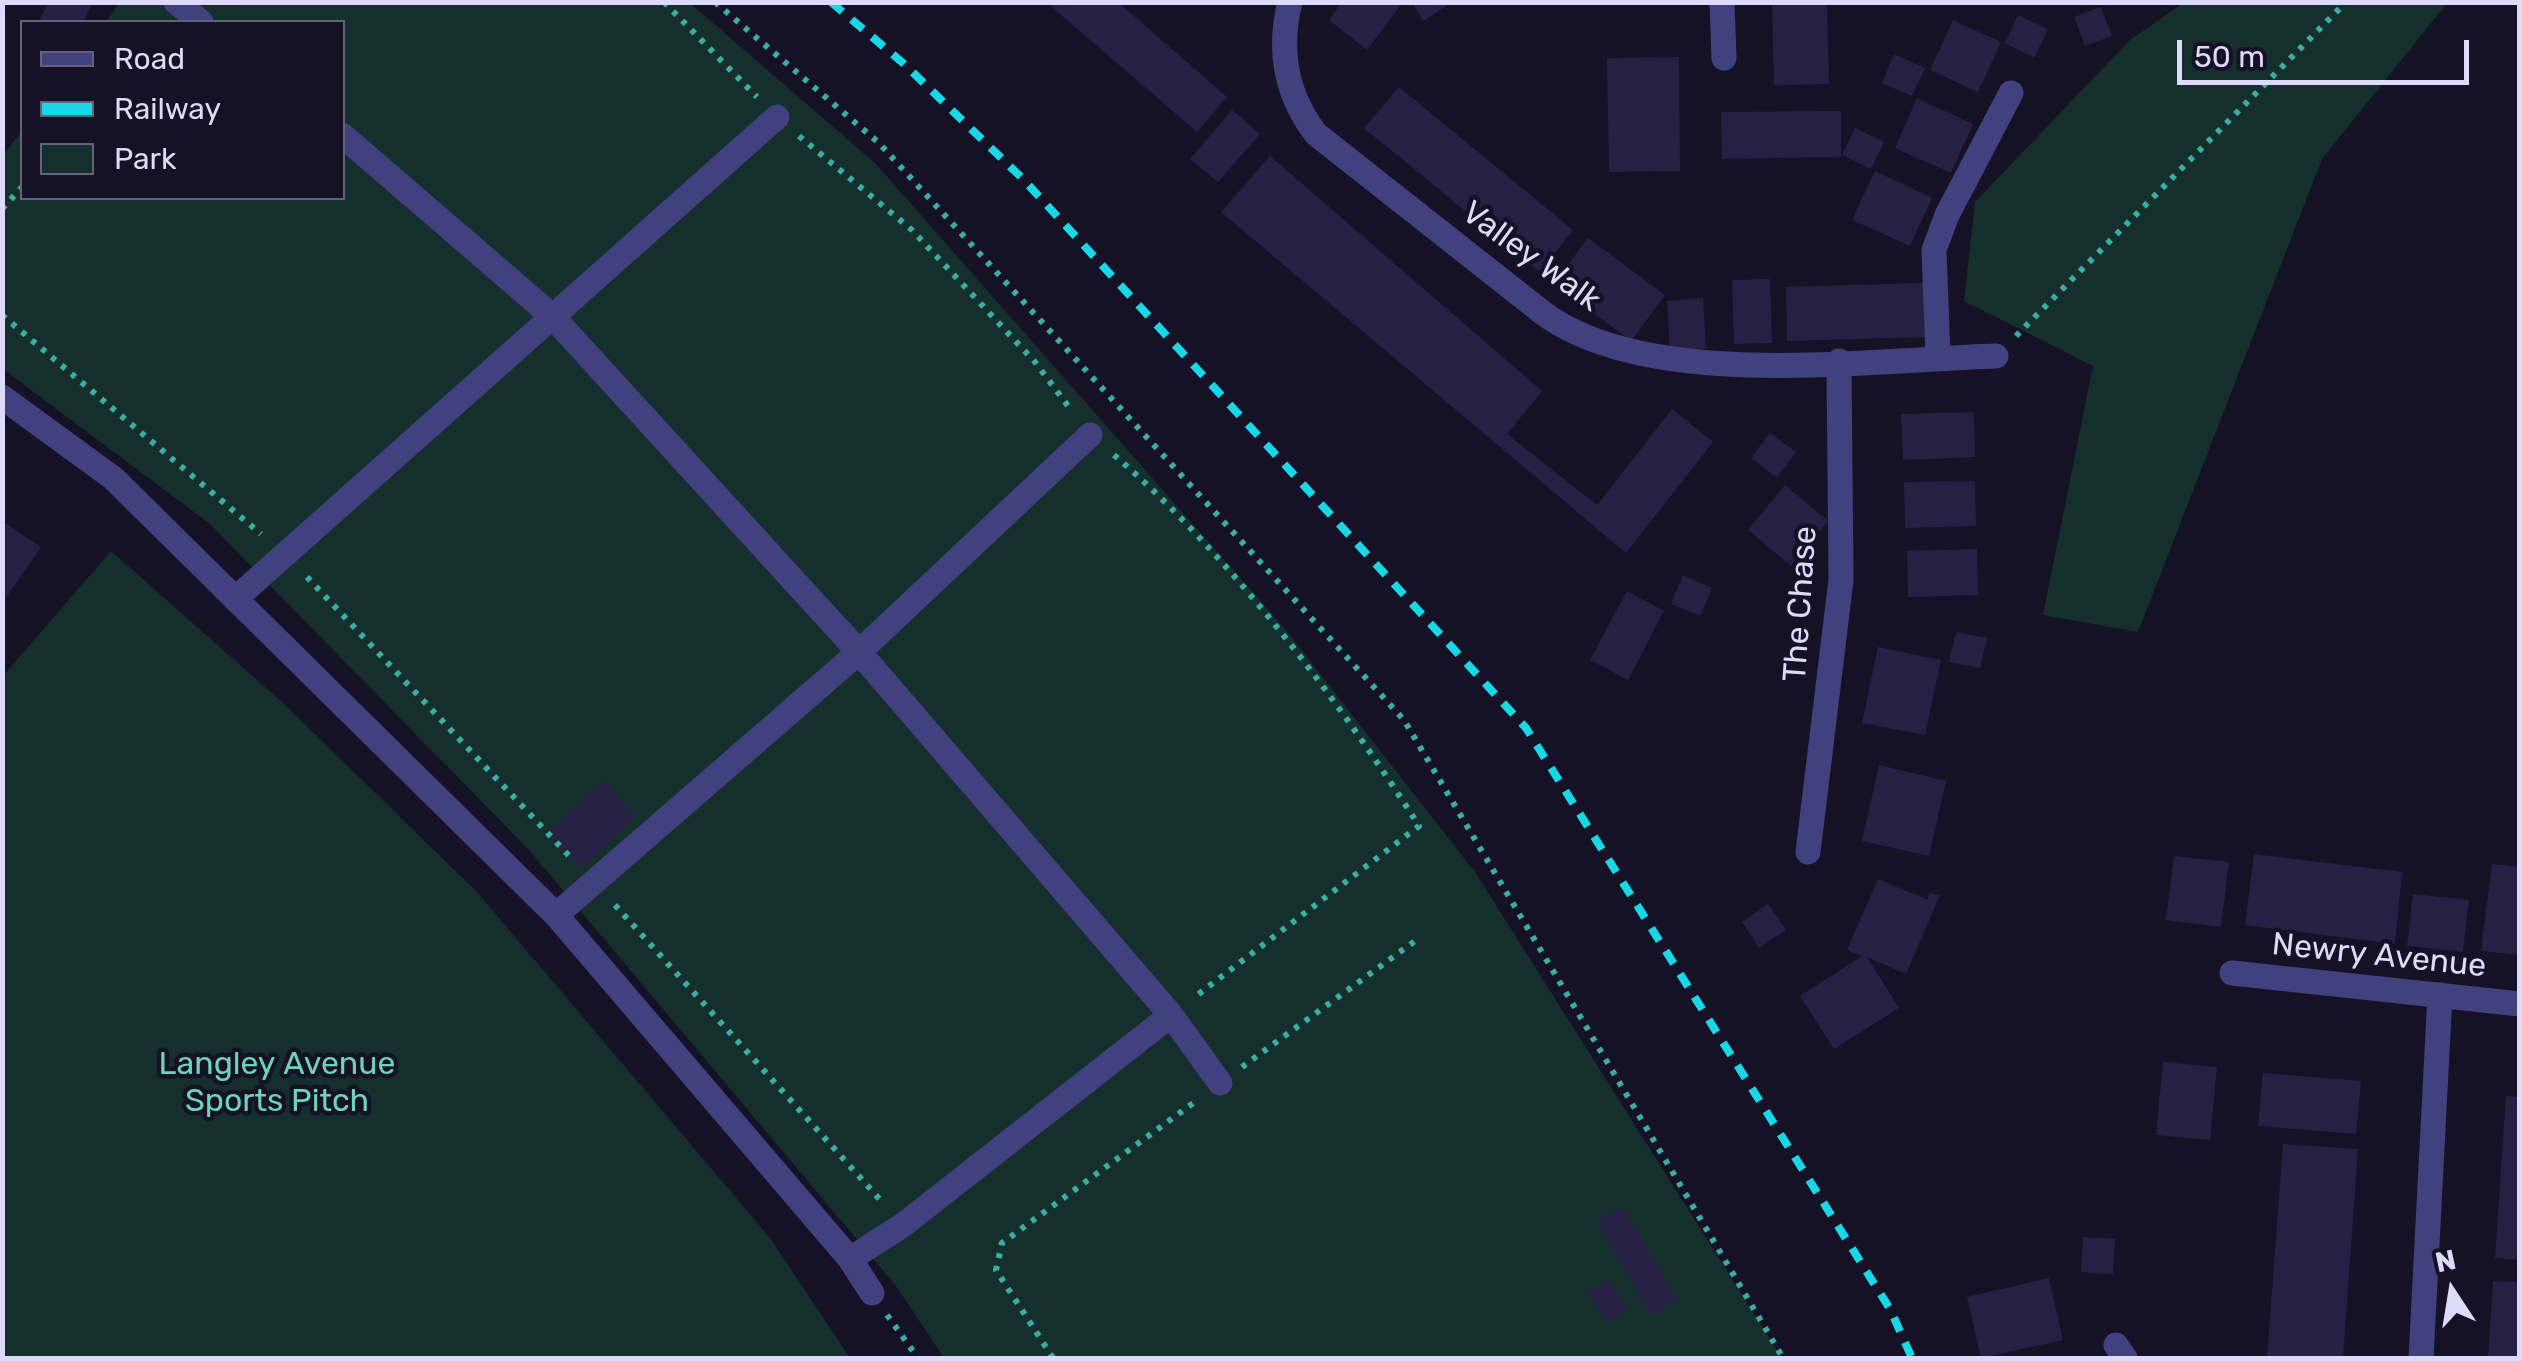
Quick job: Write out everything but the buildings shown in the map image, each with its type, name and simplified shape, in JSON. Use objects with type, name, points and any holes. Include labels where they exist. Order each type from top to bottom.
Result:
[{"type":"street","points":[[176,2],[198,20]]},
{"type":"street","points":[[1722,2],[1724,58]]},
{"type":"street","name":"Valley Walk","points":[[1290,3],[1284,37],[1286,68],[1299,108],[1316,134],[1560,326],[1618,350],[1661,360],[1839,361],[1996,356]]},
{"type":"street","points":[[1938,358],[1934,250],[1947,215],[2011,93]]},
{"type":"street","points":[[235,599],[776,117]]},
{"type":"street","points":[[345,139],[552,316],[858,652],[1171,1015],[1220,1084]]},
{"type":"street","name":"The Chase","points":[[1808,852],[1841,580],[1839,361]]},
{"type":"street","points":[[2,397],[112,478],[556,914],[850,1260],[872,1293]]},
{"type":"street","points":[[556,914],[858,652],[1090,435]]},
{"type":"street","name":"Newry Avenue","points":[[2232,973],[2520,1004]]},
{"type":"street","points":[[2421,1358],[2440,995]]},
{"type":"street","points":[[850,1260],[903,1226],[1171,1015]]},
{"type":"path","points":[[664,2],[776,117],[912,230],[1035,362],[1090,435],[1162,497],[1263,615],[1375,756],[1420,826],[1171,1015]]},
{"type":"path","points":[[715,2],[879,144],[1404,720],[1783,1358]]},
{"type":"path","points":[[1996,356],[2346,2]]},
{"type":"path","points":[[2,210],[20,189]]},
{"type":"path","points":[[2,315],[286,554],[594,882],[903,1226]]},
{"type":"path","points":[[1053,1358],[996,1270],[1002,1243],[1415,941]]},
{"type":"path","points":[[872,1293],[918,1358]]},
{"type":"green space","points":[[119,3],[690,3],[876,164],[1285,629],[1475,872],[1782,1358],[944,1358],[896,1286],[530,851],[210,524],[3,369],[2,156],[20,134],[20,200],[345,200],[345,20],[107,20]]},
{"type":"green space","points":[[2183,3],[2447,3],[2322,159],[2138,632],[2043,615],[2093,366],[1964,301],[1975,202],[2130,40]]},
{"type":"green space","name":"Langley Avenue Sports Pitch","points":[[111,551],[282,702],[477,892],[770,1238],[850,1358],[3,1358],[3,676]]},
{"type":"railway","points":[[831,2],[903,63],[1023,179],[1526,728],[1890,1309],[1912,1358]]}]
